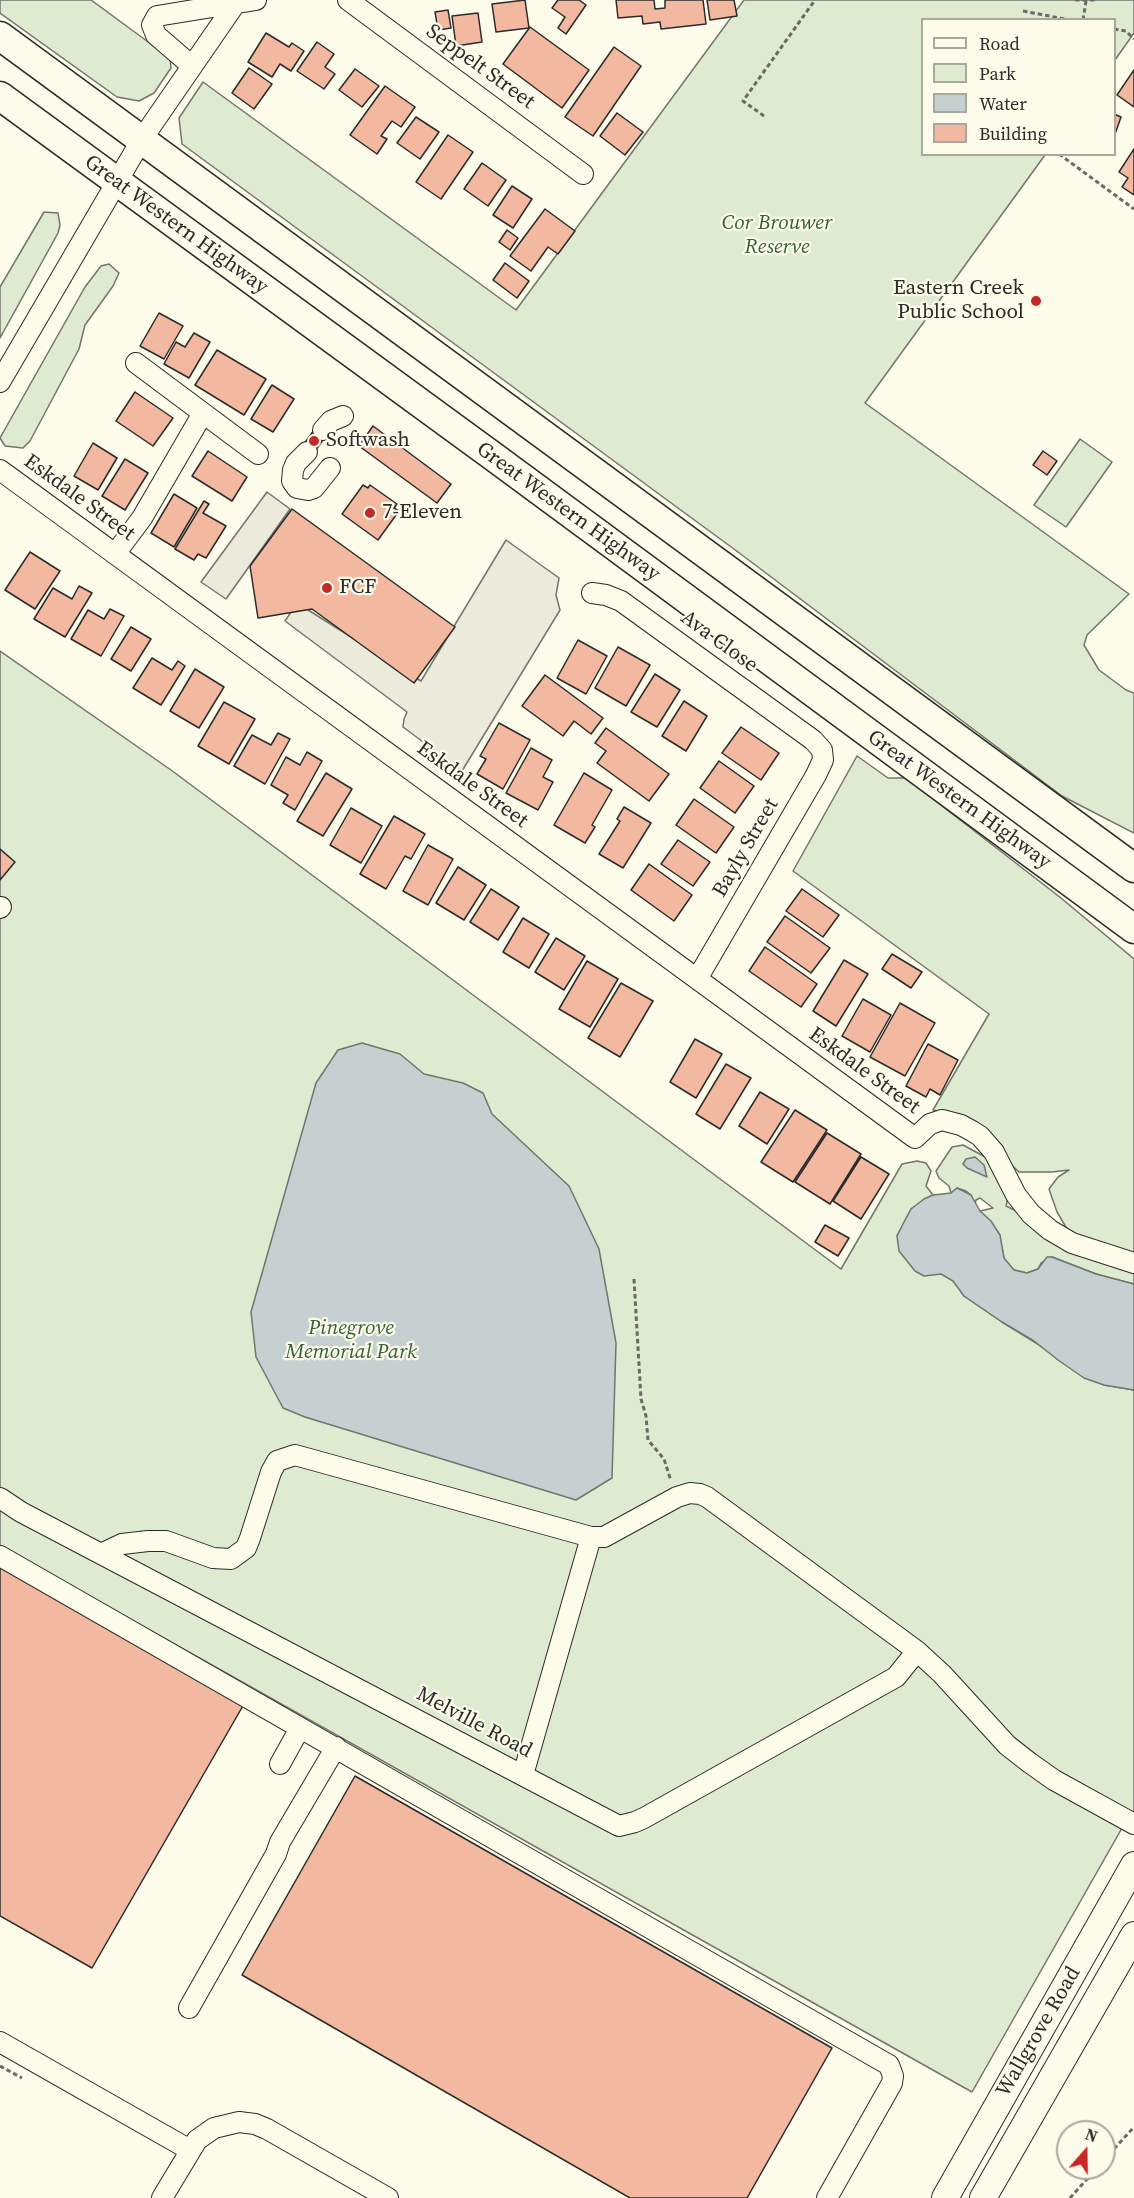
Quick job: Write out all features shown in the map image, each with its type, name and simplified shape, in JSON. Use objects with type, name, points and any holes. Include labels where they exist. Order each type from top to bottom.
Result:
[{"type":"highway","points":[[0,36],[1134,868]]},
{"type":"highway","name":"Great Western Highway","points":[[0,96],[1134,929]]},
{"type":"main road","name":"Wallgrove Road","points":[[945,2198],[1134,1865]]},
{"type":"main road","name":"Wallgrove Road","points":[[983,2198],[1134,1935]]},
{"type":"street","points":[[192,66],[156,34],[152,25],[153,20],[163,14],[256,0]]},
{"type":"street","name":"Seppelt Street","points":[[348,0],[583,174]]},
{"type":"street","points":[[0,382],[142,139],[235,4]]},
{"type":"street","points":[[136,363],[258,454]]},
{"type":"street","points":[[115,554],[135,528],[203,413]]},
{"type":"street","points":[[323,430],[332,420],[344,416]]},
{"type":"street","points":[[307,452],[296,463],[293,470],[292,481],[297,488],[308,490],[314,488],[330,468]]},
{"type":"street","name":"Eskdale Street","points":[[0,470],[915,1138],[930,1124],[942,1120],[961,1125],[972,1131],[980,1136],[994,1152],[1016,1195],[1031,1214],[1072,1243],[1134,1263]]},
{"type":"street","name":"Ava Close","points":[[592,593],[621,601],[813,740]]},
{"type":"street","name":"Bayly Street","points":[[697,979],[820,767],[823,760],[822,750],[813,740]]},
{"type":"street","points":[[101,1554],[122,1544],[166,1541],[213,1558],[231,1559],[246,1548],[271,1472],[277,1461],[295,1455],[591,1537],[604,1537],[677,1497],[690,1493],[700,1494],[708,1497],[917,1651],[942,1674],[1007,1745],[1030,1764],[1054,1780],[1134,1824]]},
{"type":"street","name":"Melville Road","points":[[0,1498],[21,1512],[619,1826],[635,1822],[896,1677],[917,1651]]},
{"type":"street","points":[[523,1775],[591,1537]]},
{"type":"street","points":[[0,1556],[889,2065],[893,2076],[892,2084],[826,2198]]},
{"type":"street","points":[[280,1764],[300,1728]]},
{"type":"street","points":[[189,2008],[276,1854],[280,1842],[336,1747]]},
{"type":"street","points":[[0,2042],[190,2150]]},
{"type":"street","points":[[162,2198],[197,2140],[214,2128],[239,2122],[255,2124],[267,2129],[388,2198]]},
{"type":"path","points":[[764,116],[743,101],[815,0]]},
{"type":"path","points":[[1075,0],[1097,0]]},
{"type":"path","points":[[1083,18],[1086,1]]},
{"type":"path","points":[[1023,11],[1060,18]]},
{"type":"path","points":[[1116,28],[1126,31],[1134,39]]},
{"type":"path","points":[[1062,156],[1134,209]]},
{"type":"path","points":[[634,1279],[641,1399],[646,1416],[648,1440],[664,1459],[677,1497]]},
{"type":"path","points":[[1116,2147],[1134,2127]]},
{"type":"path","points":[[1070,2198],[1086,2180]]},
{"type":"green space","points":[[0,0],[91,0],[170,58],[171,68],[154,93],[139,101],[117,97],[0,13]]},
{"type":"green space","name":"Cor Brouwer Reserve","points":[[744,0],[1134,0],[1134,33],[1116,59],[1116,18],[921,18],[921,156],[1044,156],[865,403],[1129,594],[1087,635],[1084,645],[1099,670],[1126,690],[1134,693],[1134,833],[1062,796],[738,552],[182,144],[179,118],[203,82],[516,310]]},
{"type":"green space","points":[[44,212],[58,213],[60,225],[58,233],[0,338],[0,287]]},
{"type":"green space","points":[[109,264],[119,273],[113,286],[85,325],[79,349],[30,441],[23,448],[5,446],[0,438],[85,287],[101,266]]},
{"type":"green space","points":[[1080,439],[1112,462],[1066,527],[1034,505]]},
{"type":"green space","name":"Pinegrove Memorial Park","points":[[0,651],[171,770],[841,1269],[902,1164],[917,1161],[926,1163],[931,1171],[926,1186],[933,1195],[911,1209],[897,1236],[971,1209],[980,1211],[993,1208],[980,1198],[975,1204],[971,1195],[966,1191],[957,1188],[951,1193],[949,1186],[939,1178],[936,1171],[952,1147],[963,1145],[989,1159],[1009,1194],[1006,1206],[1134,1267],[1134,1284],[1096,1274],[1052,1257],[1041,1263],[1038,1269],[1027,1273],[1014,1270],[1004,1259],[1002,1247],[961,1291],[964,1296],[1002,1322],[1104,1385],[1134,1390],[1134,1815],[1130,1814],[972,2092],[0,1546]]},
{"type":"green space","points":[[857,756],[888,778],[906,778],[1061,898],[1134,959],[1134,1257],[1067,1234],[1067,1229],[1057,1212],[1049,1189],[1058,1177],[1069,1170],[1019,1172],[962,1118],[933,1110],[989,1014],[793,871]]},
{"type":"shaded area","points":[[267,492],[290,509],[226,599],[201,582]]},
{"type":"shaded area","points":[[506,540],[559,578],[556,595],[560,610],[462,771],[403,727],[407,712],[285,621],[297,603],[421,681]]},
{"type":"water","points":[[362,1043],[400,1054],[424,1074],[463,1083],[483,1093],[492,1114],[569,1186],[599,1249],[616,1343],[612,1478],[576,1500],[305,1417],[283,1408],[256,1357],[251,1312],[316,1083],[338,1050]]},
{"type":"water","points":[[975,1157],[984,1165],[987,1177],[963,1164],[966,1159]]},
{"type":"water","points":[[957,1188],[971,1195],[980,1211],[991,1221],[1000,1235],[1004,1258],[1014,1270],[1027,1273],[1038,1269],[1047,1257],[1052,1257],[1096,1274],[1134,1284],[1134,1390],[1104,1385],[1084,1378],[1034,1341],[964,1296],[953,1281],[941,1274],[924,1276],[915,1271],[899,1251],[897,1236],[903,1224],[911,1209],[924,1199],[933,1195],[951,1193]]},
{"type":"building","points":[[525,0],[529,28],[496,32],[492,4]]},
{"type":"building","points":[[558,0],[579,0],[586,5],[566,34],[558,28],[565,17],[552,8]]},
{"type":"building","points":[[616,0],[654,0],[655,9],[665,8],[665,0],[703,0],[706,24],[661,29],[660,22],[643,24],[642,16],[618,18]]},
{"type":"building","points":[[707,0],[734,0],[737,16],[710,20]]},
{"type":"building","points":[[448,10],[451,28],[438,30],[435,12]]},
{"type":"building","points":[[478,13],[482,42],[456,46],[452,16]]},
{"type":"building","points":[[530,27],[589,70],[562,108],[503,64]]},
{"type":"building","points":[[266,33],[289,47],[292,43],[304,51],[291,71],[280,64],[272,77],[248,62]]},
{"type":"building","points":[[317,42],[334,54],[325,67],[335,74],[324,89],[297,71]]},
{"type":"building","points":[[614,47],[641,66],[593,136],[565,117]]},
{"type":"building","points":[[249,68],[272,84],[254,109],[232,93]]},
{"type":"building","points":[[355,69],[379,86],[362,107],[339,90]]},
{"type":"building","points":[[1134,70],[1134,107],[1117,95]]},
{"type":"building","points":[[385,86],[415,107],[401,127],[392,121],[381,136],[387,139],[377,154],[350,135]]},
{"type":"building","points":[[617,113],[643,132],[625,155],[600,136]]},
{"type":"building","points":[[1116,115],[1121,117],[1116,131]]},
{"type":"building","points":[[416,117],[439,132],[420,159],[397,143]]},
{"type":"building","points":[[448,135],[473,152],[441,199],[416,182]]},
{"type":"building","points":[[1134,149],[1134,195],[1122,187],[1128,178],[1119,172]]},
{"type":"building","points":[[482,163],[506,180],[488,206],[464,189]]},
{"type":"building","points":[[512,186],[532,199],[513,228],[493,215]]},
{"type":"building","points":[[545,209],[575,231],[558,254],[548,247],[531,271],[510,256]]},
{"type":"building","points":[[507,230],[518,238],[510,250],[499,242]]},
{"type":"building","points":[[505,263],[529,281],[517,298],[493,280]]},
{"type":"building","points":[[159,313],[183,326],[164,359],[140,346]]},
{"type":"building","points":[[194,333],[210,342],[189,378],[164,364],[176,342],[185,347]]},
{"type":"building","points":[[217,350],[266,379],[244,415],[195,385]]},
{"type":"building","points":[[272,385],[294,399],[273,432],[251,419]]},
{"type":"building","points":[[135,392],[173,418],[153,446],[116,421]]},
{"type":"building","name":"Softwash","points":[[317,426],[328,433],[312,455],[301,448]]},
{"type":"building","points":[[373,426],[451,484],[437,503],[359,446]]},
{"type":"building","points":[[93,443],[117,458],[98,490],[74,476]]},
{"type":"building","points":[[208,451],[247,477],[232,501],[192,476]]},
{"type":"building","points":[[1043,451],[1057,461],[1047,475],[1033,465]]},
{"type":"building","points":[[125,459],[148,473],[125,510],[102,496]]},
{"type":"building","name":"7-Eleven","points":[[363,485],[368,488],[370,485],[397,504],[394,508],[399,511],[378,540],[342,514]]},
{"type":"building","points":[[174,494],[197,508],[174,547],[151,533]]},
{"type":"building","points":[[204,501],[209,504],[203,513],[226,526],[206,558],[198,554],[194,560],[175,549]]},
{"type":"building","name":"FCF","points":[[292,509],[455,627],[414,683],[312,609],[258,618],[250,566]]},
{"type":"building","points":[[30,552],[60,571],[35,609],[5,590]]},
{"type":"building","points":[[79,586],[92,593],[65,637],[34,619],[53,588],[72,599]]},
{"type":"building","points":[[110,609],[124,616],[101,656],[71,639],[88,610],[104,619]]},
{"type":"building","points":[[131,627],[151,639],[131,671],[111,659]]},
{"type":"building","points":[[578,640],[607,656],[586,694],[557,678]]},
{"type":"building","points":[[618,647],[650,665],[626,706],[595,688]]},
{"type":"building","points":[[152,658],[172,670],[178,661],[185,666],[161,705],[133,688]]},
{"type":"building","points":[[195,669],[224,687],[199,728],[170,711]]},
{"type":"building","points":[[655,674],[680,690],[657,727],[631,712]]},
{"type":"building","points":[[545,675],[603,718],[591,734],[574,721],[563,736],[522,706]]},
{"type":"building","points":[[684,701],[707,716],[686,751],[662,736]]},
{"type":"building","points":[[224,702],[255,719],[229,764],[198,746]]},
{"type":"building","points":[[499,723],[530,740],[503,789],[477,774],[486,759],[480,756]]},
{"type":"building","points":[[741,727],[779,753],[761,780],[722,753]]},
{"type":"building","points":[[606,728],[669,774],[649,801],[597,763],[606,751],[595,743]]},
{"type":"building","points":[[278,733],[290,739],[265,784],[234,766],[252,735],[271,745]]},
{"type":"building","points":[[531,748],[552,760],[543,777],[553,782],[538,810],[506,793]]},
{"type":"building","points":[[307,752],[322,761],[295,810],[283,803],[288,795],[271,785],[286,757],[300,765]]},
{"type":"building","points":[[719,761],[754,786],[735,813],[700,788]]},
{"type":"building","points":[[326,773],[352,789],[323,836],[297,821]]},
{"type":"building","points":[[584,773],[612,790],[592,825],[595,827],[585,843],[554,825]]},
{"type":"building","points":[[694,799],[734,827],[716,853],[676,825]]},
{"type":"building","points":[[624,807],[651,823],[623,868],[599,854],[620,821],[617,819]]},
{"type":"building","points":[[351,808],[382,826],[361,863],[330,845]]},
{"type":"building","points":[[394,816],[425,834],[411,859],[405,856],[386,889],[360,874]]},
{"type":"building","points":[[678,840],[710,862],[693,886],[661,864]]},
{"type":"building","points":[[428,845],[453,859],[428,905],[403,891]]},
{"type":"building","points":[[0,849],[15,862],[0,880]]},
{"type":"building","points":[[649,864],[692,895],[674,921],[631,890]]},
{"type":"building","points":[[458,867],[486,885],[464,920],[436,903]]},
{"type":"building","points":[[491,889],[519,907],[498,940],[470,922]]},
{"type":"building","points":[[802,889],[839,915],[823,937],[786,911]]},
{"type":"building","points":[[785,916],[830,948],[811,973],[767,942]]},
{"type":"building","points":[[523,918],[549,934],[529,968],[503,952]]},
{"type":"building","points":[[556,938],[585,956],[564,990],[535,972]]},
{"type":"building","points":[[765,947],[817,984],[801,1007],[749,971]]},
{"type":"building","points":[[892,954],[922,972],[911,988],[882,969]]},
{"type":"building","points":[[844,960],[868,974],[836,1026],[813,1011]]},
{"type":"building","points":[[587,961],[618,979],[590,1027],[559,1009]]},
{"type":"building","points":[[621,983],[653,1001],[620,1057],[588,1038]]},
{"type":"building","points":[[863,999],[891,1015],[870,1052],[842,1036]]},
{"type":"building","points":[[900,1003],[935,1023],[905,1076],[870,1057]]},
{"type":"building","points":[[695,1039],[722,1054],[696,1098],[670,1082]]},
{"type":"building","points":[[928,1044],[958,1060],[940,1095],[930,1089],[926,1097],[906,1086]]},
{"type":"building","points":[[726,1064],[751,1078],[720,1129],[696,1114]]},
{"type":"building","points":[[760,1092],[789,1109],[767,1144],[739,1126]]},
{"type":"building","points":[[795,1110],[827,1130],[793,1182],[761,1162]]},
{"type":"building","points":[[827,1133],[861,1154],[830,1204],[795,1182]]},
{"type":"building","points":[[861,1157],[889,1174],[861,1219],[833,1201]]},
{"type":"building","points":[[825,1225],[849,1238],[838,1256],[815,1242]]},
{"type":"building","points":[[0,1564],[244,1704],[92,1968],[0,1916]]},
{"type":"building","points":[[355,1776],[832,2048],[747,2198],[630,2198],[242,1975]]},
{"type":"place","name":"Eastern Creek Public School","points":[[1036,301]]},
{"type":"place","name":"Softwash","points":[[314,441]]},
{"type":"place","name":"7-Eleven","points":[[370,513]]},
{"type":"place","name":"FCF","points":[[327,588]]}]
